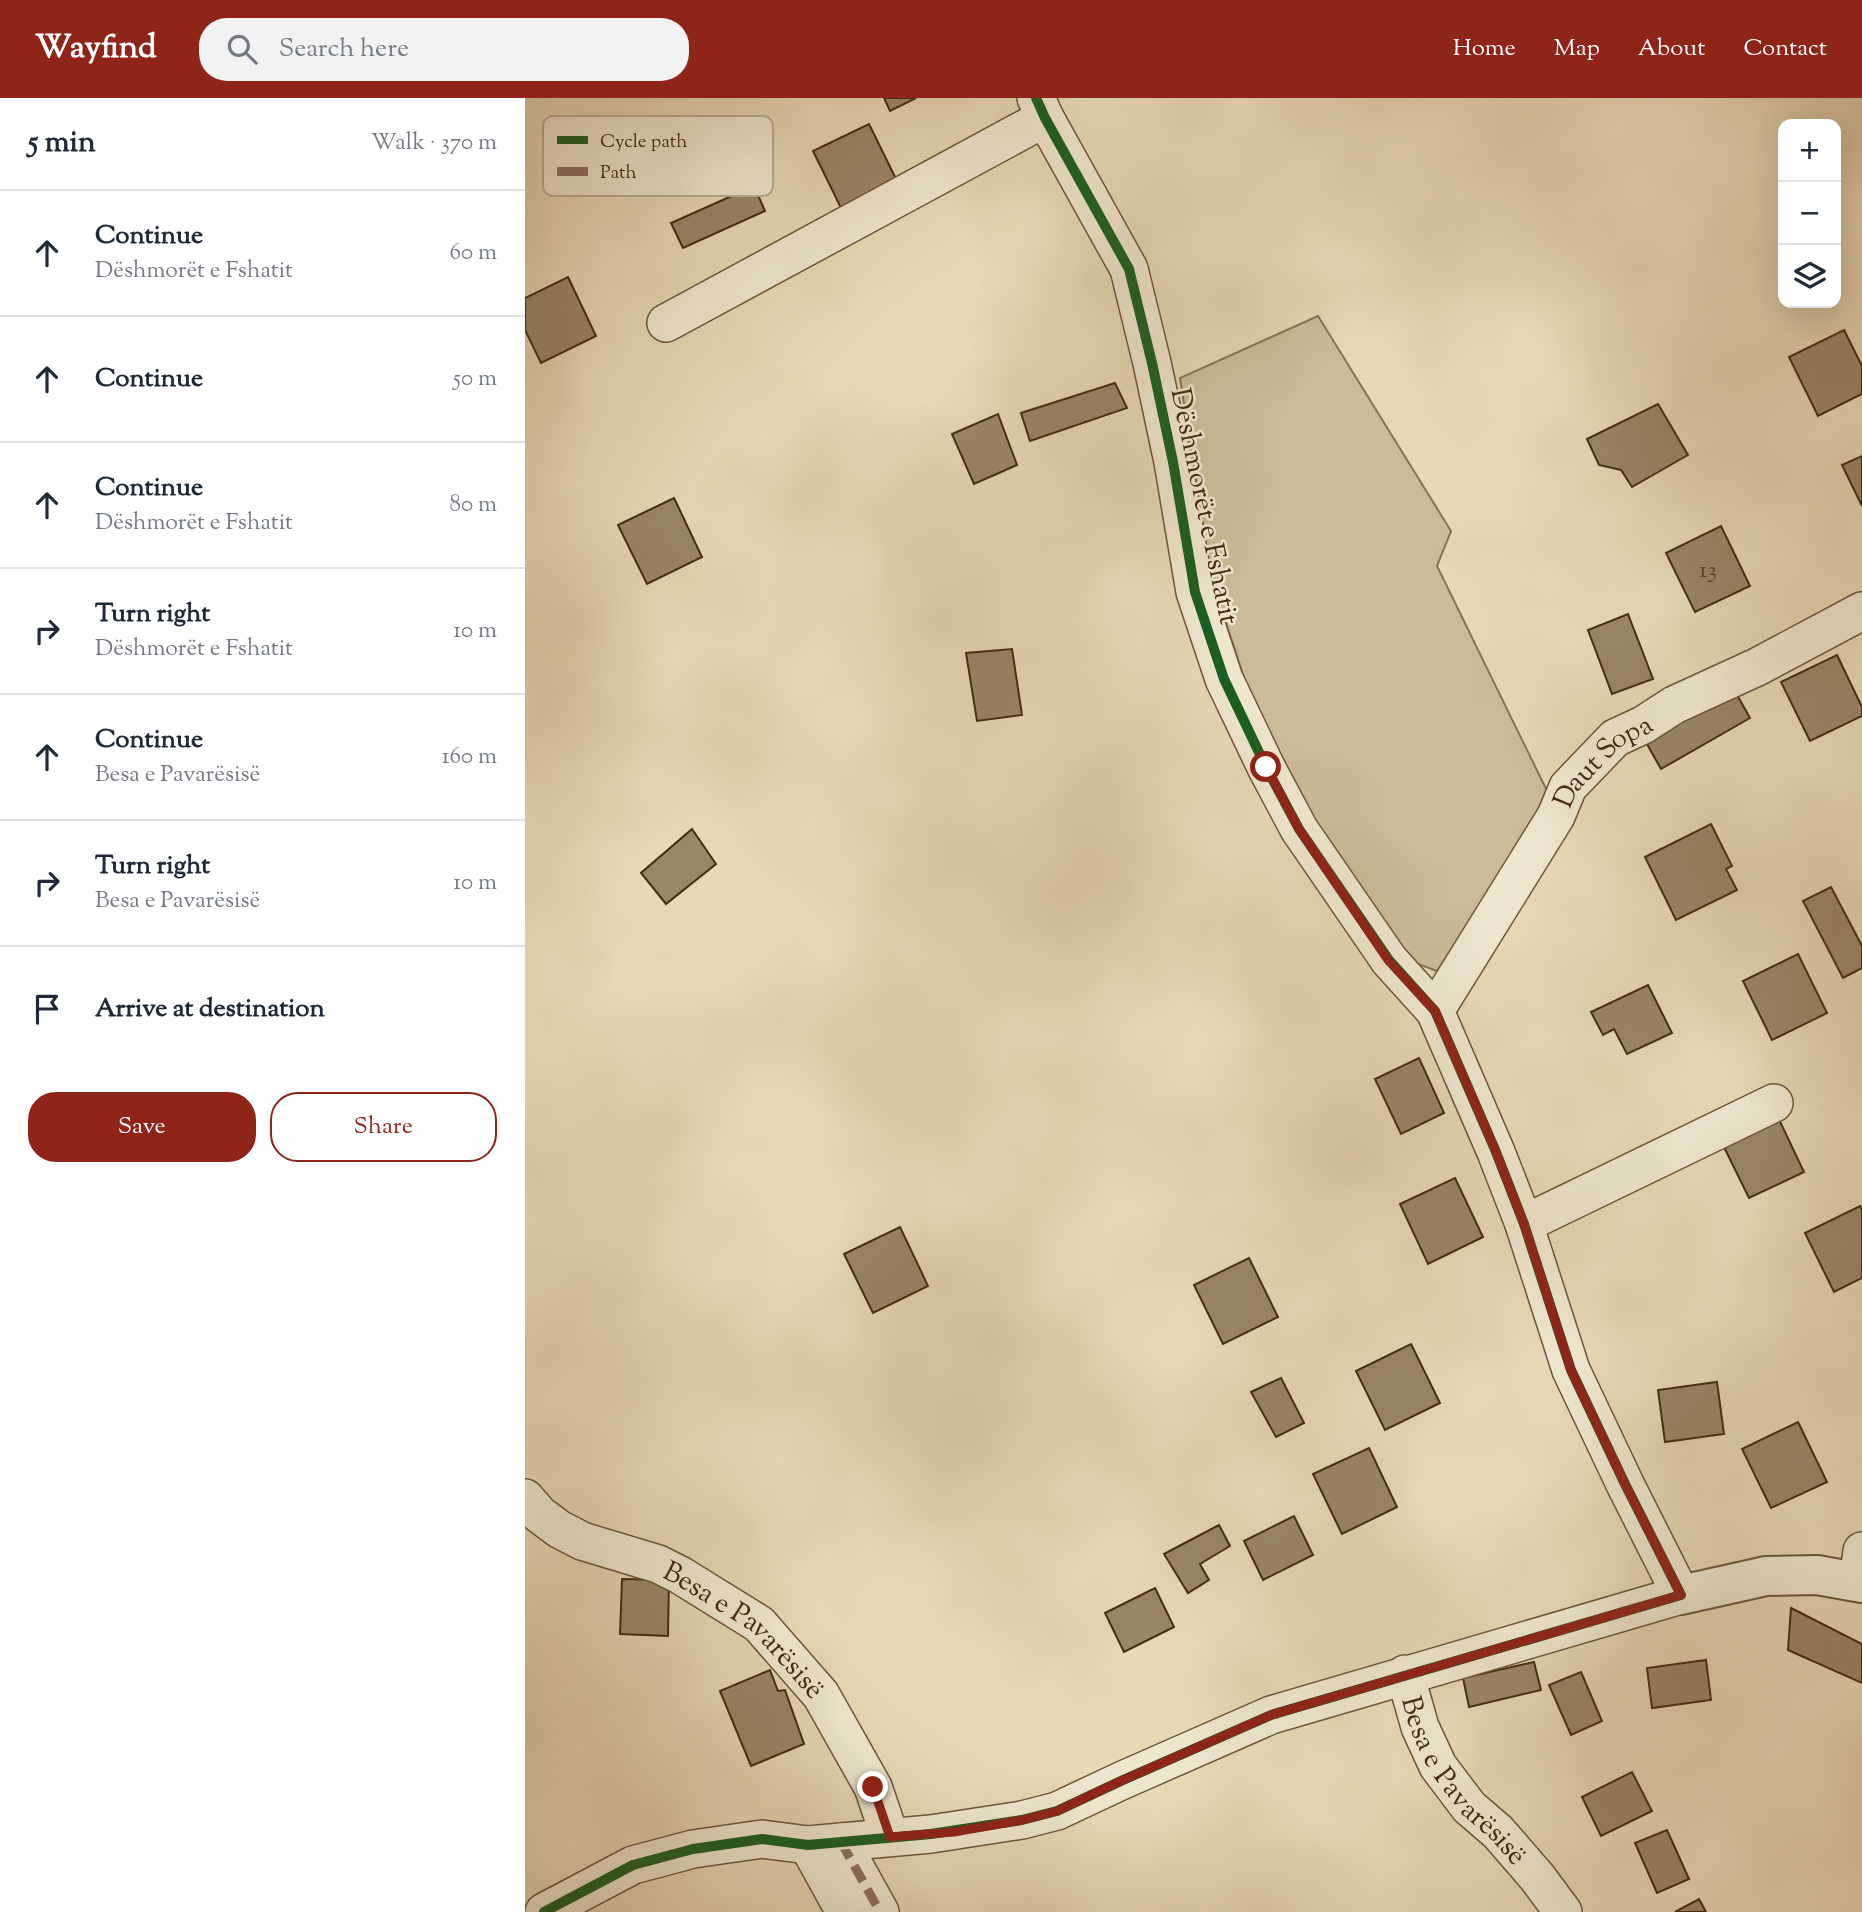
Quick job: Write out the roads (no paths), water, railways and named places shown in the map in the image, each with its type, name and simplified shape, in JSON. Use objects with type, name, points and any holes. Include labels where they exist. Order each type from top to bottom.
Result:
[{"type":"street","name":"Dëshmorët e Fshatit","points":[[666,323],[1040,108],[1129,269],[1173,461],[1195,592],[1224,679],[1299,829],[1388,960],[1435,1011],[1524,1224]]},
{"type":"street","name":"Daut Sopa","points":[[1435,1011],[1556,816],[1569,787],[1615,738],[1643,725],[1674,705],[1757,667],[1862,611]]},
{"type":"street","points":[[1774,1103],[1524,1224],[1571,1370],[1681,1595],[1766,1576],[1860,1572]]},
{"type":"street","name":"Besa e Pavarësisë","points":[[525,1498],[539,1514],[559,1529],[582,1541],[658,1563],[759,1625],[821,1695],[873,1787],[890,1837]]},
{"type":"street","name":"Besa e Pavarësisë","points":[[544,1912],[633,1865],[693,1849],[762,1839],[825,1844],[954,1832],[1057,1811],[1271,1715],[1681,1595]]},
{"type":"street","name":"Besa e Pavarësisë","points":[[1405,1674],[1420,1727],[1438,1766],[1469,1807],[1499,1832],[1563,1912]]},
{"type":"street","points":[[825,1844],[845,1912]]},
{"type":"street","points":[[825,1844],[880,1912]]}]
